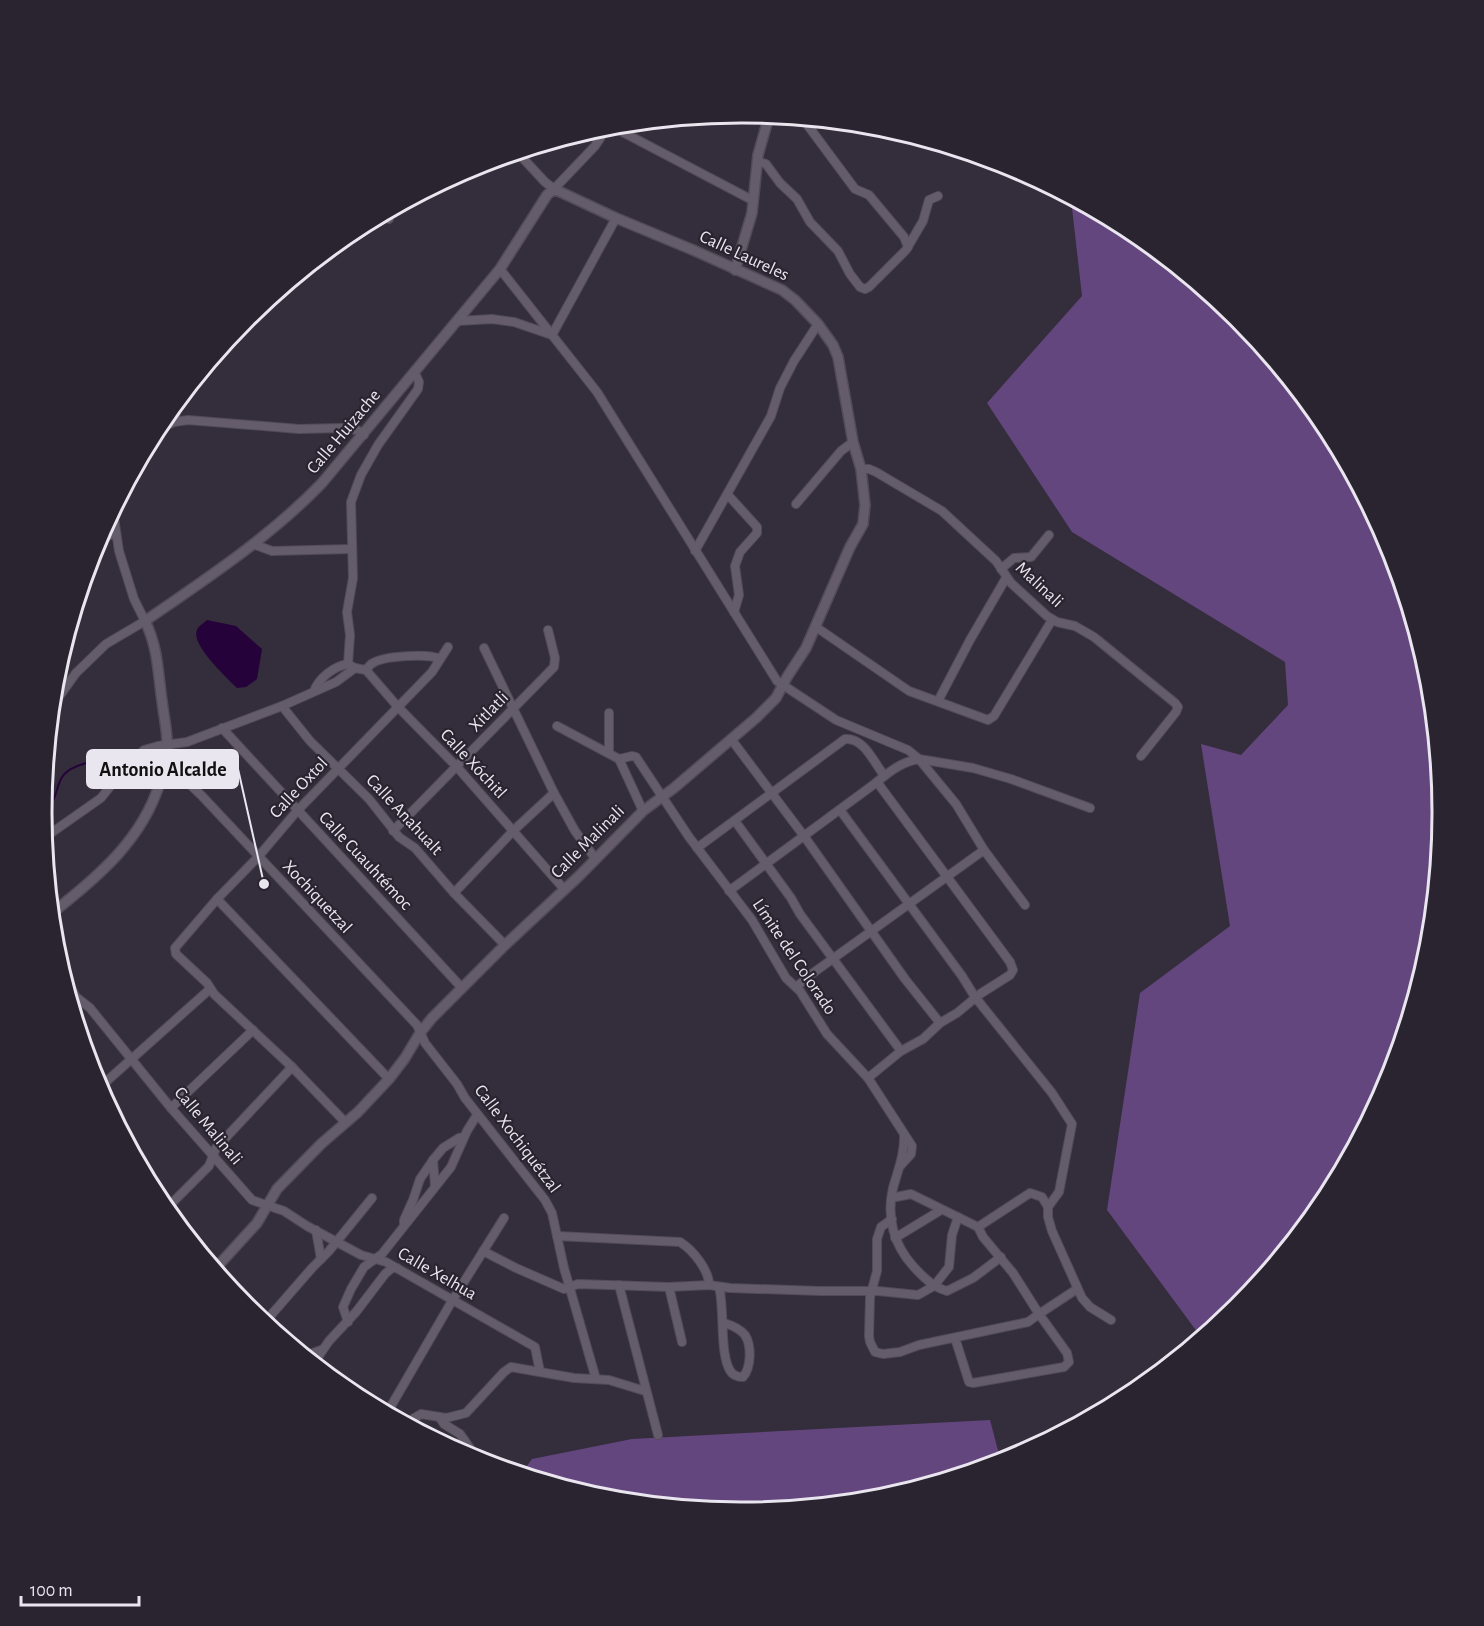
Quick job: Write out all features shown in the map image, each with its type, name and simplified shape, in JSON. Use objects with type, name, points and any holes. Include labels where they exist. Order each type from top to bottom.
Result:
[{"type":"street","points":[[735,270],[754,201],[757,161],[767,124]]},
{"type":"street","points":[[809,127],[855,189],[869,195],[904,237],[908,247]]},
{"type":"street","name":"Calle Huizache","points":[[624,134],[754,201]]},
{"type":"street","name":"Calle Huizache","points":[[64,690],[76,673],[106,644],[145,621],[253,544],[309,497],[364,435],[500,269],[547,195],[599,140]]},
{"type":"street","name":"Calle Laureles","points":[[524,159],[554,189],[789,295],[818,324],[833,345],[838,357],[853,442],[861,470]]},
{"type":"street","points":[[757,161],[766,164],[780,183],[797,199],[810,222],[838,251],[850,274],[862,288],[869,287],[908,247],[923,221],[929,200],[938,196]]},
{"type":"street","points":[[552,335],[616,218]]},
{"type":"street","points":[[500,269],[592,385],[774,677],[783,686],[836,720],[908,750],[919,759],[956,804],[984,850],[1024,905]]},
{"type":"street","points":[[458,321],[492,319],[514,322],[552,335]]},
{"type":"street","points":[[695,551],[771,416],[777,395],[794,361],[818,324]]},
{"type":"street","points":[[53,832],[101,798],[120,774],[144,750],[187,742],[282,706],[336,682],[352,666],[347,612],[353,578],[350,519],[352,496],[378,445],[418,389],[419,382],[415,373]]},
{"type":"street","points":[[175,422],[188,420],[299,429],[341,428],[357,430],[364,435]]},
{"type":"street","points":[[796,504],[841,452],[853,442]]},
{"type":"street","name":"Malinali","points":[[861,470],[869,469],[876,472],[938,507],[996,561],[1006,578],[1052,620],[1075,626],[1094,637],[1177,705],[1176,712],[1141,756]]},
{"type":"street","name":"Calle Malinali","points":[[220,1263],[257,1223],[284,1182],[389,1079],[420,1033],[462,988],[643,811],[773,702],[806,648],[864,519],[865,505],[861,470]]},
{"type":"street","points":[[728,495],[757,528],[757,533],[740,552],[735,566],[740,595],[734,612]]},
{"type":"street","points":[[59,907],[92,880],[136,834],[154,802],[167,756],[159,665],[153,641],[134,599],[118,551],[115,528]]},
{"type":"street","points":[[1001,569],[1014,558],[1031,557],[1049,535]]},
{"type":"street","points":[[253,544],[272,550],[351,549]]},
{"type":"street","points":[[938,701],[1006,578]]},
{"type":"street","points":[[816,627],[909,691],[990,719],[1052,620]]},
{"type":"street","name":"Xitlatli","points":[[393,831],[554,667],[555,658],[548,630]]},
{"type":"street","name":"Calle Oxtol","points":[[210,989],[207,983],[176,954],[174,950],[176,946],[297,811],[432,672],[448,647]]},
{"type":"street","points":[[484,648],[554,793],[575,831],[595,858]]},
{"type":"street","points":[[352,666],[366,670],[376,662],[396,658],[433,656],[440,659]]},
{"type":"street","name":"Calle Xóchitl","points":[[366,670],[514,830],[564,889]]},
{"type":"street","name":"Calle Anahualt","points":[[282,706],[310,741],[369,799],[393,831],[415,848],[454,893],[505,945]]},
{"type":"street","points":[[609,714],[609,752]]},
{"type":"street","points":[[557,726],[619,759],[643,811]]},
{"type":"street","points":[[849,738],[852,726]]},
{"type":"street","name":"Calle Cuauhtémoc","points":[[222,728],[462,988]]},
{"type":"street","points":[[849,738],[864,747],[884,775]]},
{"type":"street","points":[[697,848],[840,742],[849,738]]},
{"type":"street","points":[[731,739],[804,836],[904,980],[940,1023]]},
{"type":"street","name":"Xochiquetzal","points":[[167,756],[178,773],[417,1025],[420,1033]]},
{"type":"street","name":"Límite del Colorado","points":[[619,759],[635,756],[697,848],[752,920],[786,978],[796,987],[827,1034],[868,1078],[911,1142],[911,1154],[900,1166],[892,1196]]},
{"type":"street","points":[[729,891],[898,765],[919,759],[974,768],[1090,808]]},
{"type":"street","points":[[868,1078],[901,1051],[923,1039],[975,997],[1010,975],[1012,968],[877,782]]},
{"type":"street","points":[[454,893],[514,830],[554,793]]},
{"type":"street","points":[[840,810],[975,997],[1052,1093],[1072,1124],[1059,1192],[1048,1207]]},
{"type":"street","points":[[735,821],[901,1051]]},
{"type":"street","points":[[796,987],[984,850]]},
{"type":"street","points":[[217,899],[389,1079]]},
{"type":"street","points":[[107,1081],[210,989],[292,1067],[346,1123]]},
{"type":"street","name":"Calle Malinali","points":[[80,1004],[90,1008],[171,1108],[252,1200],[267,1205]]},
{"type":"street","points":[[171,1108],[253,1030]]},
{"type":"street","name":"Calle Xochiquétzal","points":[[420,1033],[477,1115],[545,1200],[552,1213],[556,1236],[596,1379]]},
{"type":"street","points":[[173,1202],[209,1166],[216,1148],[292,1067]]},
{"type":"street","points":[[348,1322],[343,1307],[364,1267],[382,1254],[451,1167],[477,1115]]},
{"type":"street","points":[[404,1226],[404,1220],[417,1186],[433,1160],[443,1148],[464,1137]]},
{"type":"street","points":[[433,1160],[435,1186]]},
{"type":"street","points":[[978,1227],[1030,1193],[1042,1197],[1048,1207],[1052,1231],[1077,1289],[1085,1303],[1110,1320]]},
{"type":"street","points":[[956,1338],[969,1382],[973,1383],[1066,1366],[1069,1362],[1068,1355],[1013,1273],[1001,1257],[982,1236],[978,1227],[911,1194],[892,1196],[895,1238],[907,1259],[934,1286],[947,1290],[973,1278],[1001,1257]]},
{"type":"street","points":[[270,1316],[372,1198]]},
{"type":"street","name":"Calle Xelhua","points":[[267,1205],[284,1210],[361,1255],[376,1258],[397,1268],[536,1347],[540,1372]]},
{"type":"street","points":[[895,1238],[941,1209]]},
{"type":"street","points":[[391,1406],[452,1301],[504,1218]]},
{"type":"street","points":[[483,1251],[561,1288],[578,1284],[669,1287],[709,1285],[820,1291],[871,1291],[915,1295],[934,1286],[950,1264],[951,1242],[958,1218]]},
{"type":"street","points":[[892,1219],[881,1227],[877,1235],[877,1271],[871,1291],[869,1340],[873,1350],[878,1353],[900,1352],[919,1345],[1028,1322],[1077,1289]]},
{"type":"street","points":[[316,1230],[321,1259]]},
{"type":"street","points":[[556,1236],[681,1242],[691,1251],[706,1274],[709,1285]]},
{"type":"street","points":[[318,1356],[348,1322],[388,1270],[397,1268]]},
{"type":"street","points":[[619,1285],[658,1436]]},
{"type":"street","points":[[669,1287],[682,1342]]},
{"type":"street","points":[[719,1287],[729,1370],[736,1376],[743,1377],[749,1363],[747,1340],[740,1330],[724,1323]]},
{"type":"street","points":[[313,1353],[321,1350]]},
{"type":"street","points":[[412,1418],[421,1413],[440,1418],[461,1415],[470,1410],[509,1368],[619,1382],[645,1390]]},
{"type":"street","points":[[440,1418],[444,1424],[460,1434],[468,1445]]},
{"type":"shaded area","points":[[1072,208],[1125,240],[1197,295],[1230,325],[1289,393],[1339,468],[1379,549],[1408,635],[1426,723],[1432,813],[1426,903],[1408,991],[1395,1035],[1360,1118],[1315,1196],[1260,1268],[1230,1301],[1197,1331],[1107,1210],[1140,993],[1230,926],[1201,744],[1241,755],[1288,705],[1285,662],[1072,532],[987,403],[1082,296]]},
{"type":"shaded area","points":[[207,620],[236,626],[262,649],[257,679],[246,687],[237,688],[199,644],[196,636],[197,630]]},
{"type":"shaded area","points":[[990,1420],[999,1453],[964,1466],[877,1489],[832,1497],[787,1501],[697,1501],[652,1497],[607,1489],[526,1468],[532,1459],[632,1439]]},
{"type":"waterway","points":[[53,801],[65,774],[72,768],[89,762]]},
{"type":"place","name":"Antonio Alcalde","points":[[264,884]]}]
